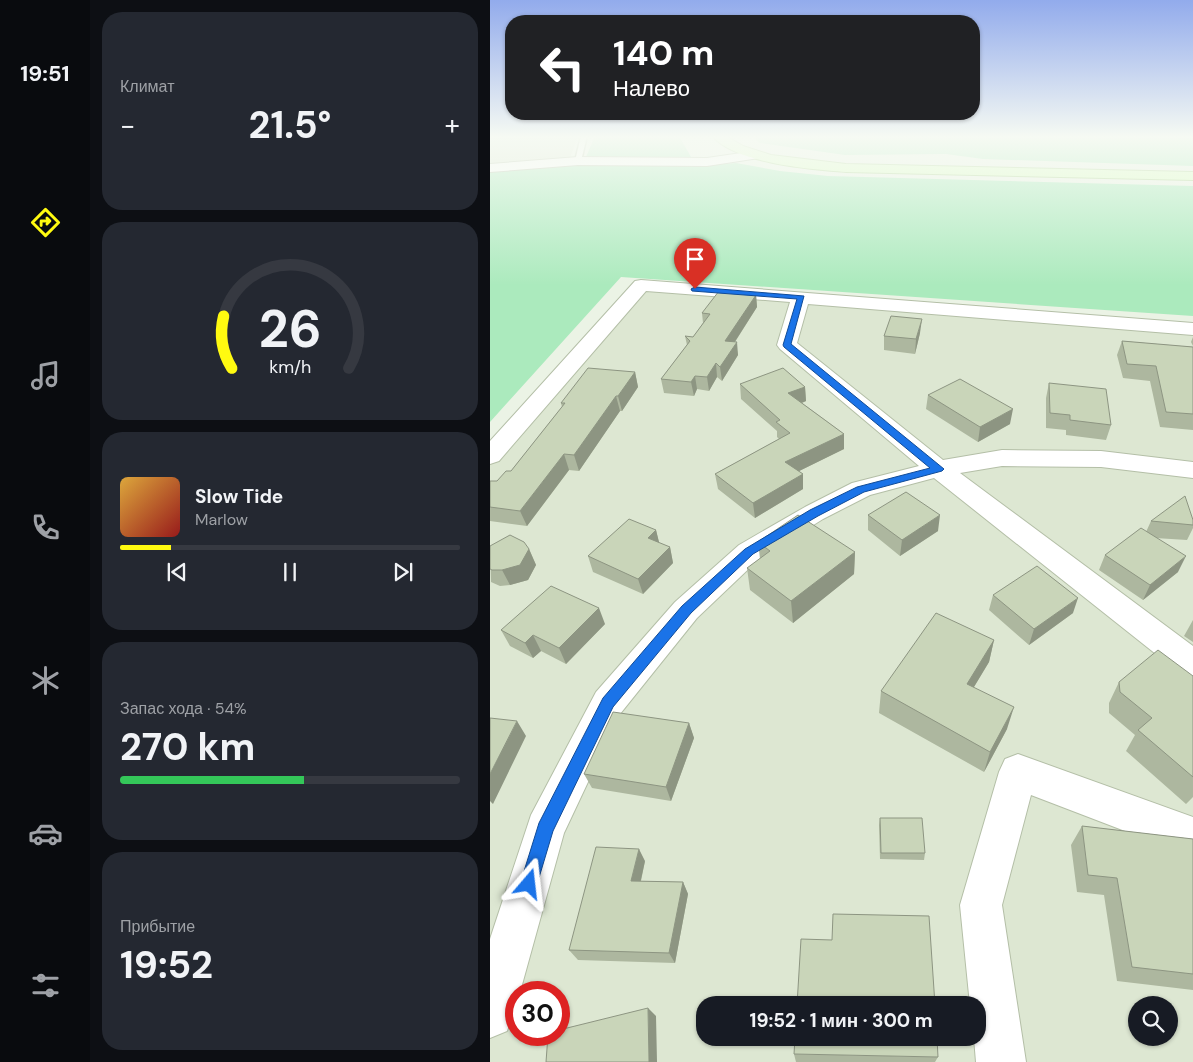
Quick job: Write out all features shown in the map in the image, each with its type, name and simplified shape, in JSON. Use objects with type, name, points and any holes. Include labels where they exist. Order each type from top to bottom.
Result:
[{"type":"street","points":[[490,456],[641,285],[1193,329]]},
{"type":"street","points":[[801,297],[787,345],[938,469],[1193,664]]},
{"type":"street","points":[[490,1014],[545,829],[608,703],[686,610],[749,552],[814,513],[861,489],[938,469],[1002,458],[1101,460],[1193,470]]},
{"type":"street","points":[[1001,1062],[981,905],[1018,772],[1193,837]]},
{"type":"shaded area","points":[[632,284],[1193,323],[1193,1062],[490,1062],[490,442]]},
{"type":"green space","points":[[490,186],[1193,186],[1193,316],[621,277],[490,422]]},
{"type":"building","points":[[719,291],[756,295],[725,341],[737,342],[720,367],[716,363],[707,377],[695,376],[691,382],[661,379],[690,341],[685,336],[693,337],[710,314],[702,313]]},
{"type":"building","points":[[891,316],[922,319],[916,339],[884,336]]},
{"type":"building","points":[[1122,341],[1193,347],[1193,414],[1166,412],[1156,366],[1127,364]]},
{"type":"building","points":[[588,368],[635,372],[574,455],[564,454],[520,511],[490,507],[490,481],[497,481],[506,471],[511,471],[565,403],[561,403]]},
{"type":"building","points":[[783,368],[805,387],[788,393],[844,434],[785,462],[803,474],[753,503],[715,474],[790,433],[776,422],[780,420],[740,384]]},
{"type":"building","points":[[960,379],[1013,409],[980,427],[928,395]]},
{"type":"building","points":[[1049,383],[1106,389],[1111,425],[1070,420],[1070,415],[1050,413]]},
{"type":"building","points":[[906,492],[940,515],[902,540],[868,515]]},
{"type":"building","points":[[1185,496],[1193,525],[1151,521]]},
{"type":"building","points":[[798,515],[855,552],[791,601],[747,568],[770,551],[758,542]]},
{"type":"building","points":[[629,519],[656,530],[648,538],[670,547],[638,579],[588,556]]},
{"type":"building","points":[[1141,528],[1186,556],[1150,585],[1105,555]]},
{"type":"building","points":[[510,535],[524,542],[529,549],[520,565],[502,570],[490,569],[490,546]]},
{"type":"building","points":[[1037,566],[1078,598],[1034,629],[993,595]]},
{"type":"building","points":[[551,586],[599,608],[559,648],[533,635],[525,643],[501,630]]},
{"type":"building","points":[[936,613],[994,640],[967,684],[1014,707],[990,752],[881,691]]},
{"type":"building","points":[[1158,650],[1193,676],[1193,777],[1138,730],[1152,718],[1120,692],[1119,682]]},
{"type":"building","points":[[613,712],[689,723],[666,787],[584,774]]},
{"type":"building","points":[[490,718],[517,721],[490,774]]},
{"type":"building","points":[[880,818],[922,818],[925,853],[881,853]]},
{"type":"building","points":[[1082,826],[1193,839],[1193,974],[1132,967],[1117,878],[1088,875]]},
{"type":"building","points":[[596,847],[639,849],[631,881],[683,882],[669,953],[569,950]]},
{"type":"building","points":[[833,914],[929,916],[934,996],[798,996],[801,939],[832,940]]},
{"type":"building","points":[[648,1008],[649,1062],[546,1062],[547,1046],[570,1046],[570,1027]]},
{"type":"building","points":[[794,1046],[937,1046],[938,1057],[794,1054]]},
{"type":"route","points":[[529,884],[545,829],[608,703],[686,610],[749,552],[814,513],[861,489],[938,469],[787,345],[801,297],[695,289]]}]
